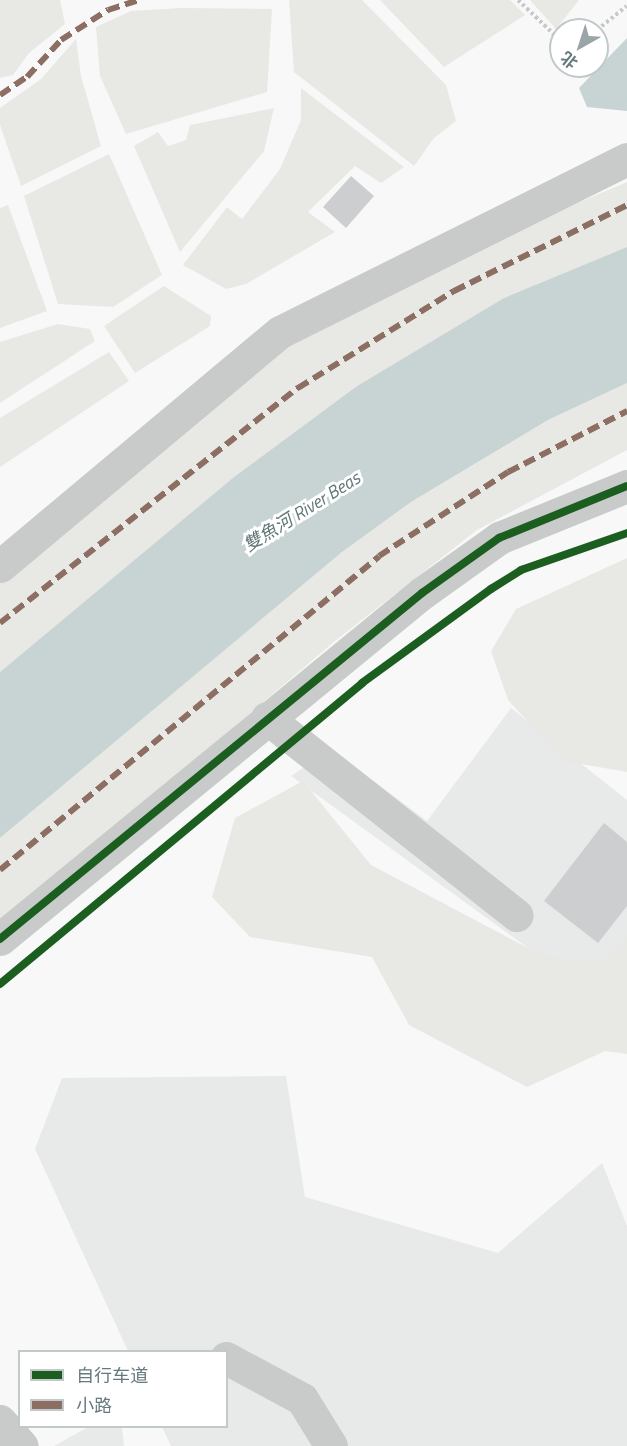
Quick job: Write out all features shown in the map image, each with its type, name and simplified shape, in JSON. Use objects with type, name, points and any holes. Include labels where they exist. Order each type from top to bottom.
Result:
[{"type":"street","points":[[0,566],[280,333],[604,167],[627,159]]},
{"type":"street","points":[[0,939],[267,718],[422,594],[499,538],[627,486]]},
{"type":"street","points":[[267,718],[516,915]]},
{"type":"street","points":[[228,1359],[302,1399],[331,1446]]},
{"type":"street","points":[[0,1421],[22,1446]]},
{"type":"path","points":[[518,0],[549,30]]},
{"type":"path","points":[[609,20],[627,6]]},
{"type":"shaded area","points":[[0,0],[60,0],[65,24],[29,53],[13,75],[0,78]]},
{"type":"shaded area","points":[[289,0],[362,0],[446,85],[456,121],[434,138],[414,166],[294,72]]},
{"type":"shaded area","points":[[380,0],[510,0],[525,15],[444,67]]},
{"type":"shaded area","points":[[530,0],[579,0],[565,18],[549,18],[549,21]]},
{"type":"shaded area","points":[[182,8],[272,9],[267,92],[126,134],[100,76],[96,27],[131,11]]},
{"type":"shaded area","points":[[76,39],[81,76],[101,146],[21,186],[0,125],[0,108],[41,79]]},
{"type":"shaded area","points":[[301,88],[404,167],[381,183],[355,166],[308,212],[335,232],[246,284],[226,289],[183,265],[227,207],[242,219],[280,169],[301,120]]},
{"type":"shaded area","points":[[274,108],[264,151],[180,252],[134,146],[158,132],[168,146],[186,140],[190,125]]},
{"type":"shaded area","points":[[109,154],[162,275],[113,307],[58,304],[24,196]]},
{"type":"shaded area","points":[[627,182],[627,247],[504,298],[357,386],[234,477],[0,672],[0,578],[284,338],[443,260]]},
{"type":"shaded area","points":[[8,205],[47,311],[0,328],[0,208]]},
{"type":"shaded area","points":[[164,286],[211,316],[210,326],[135,373],[104,326]]},
{"type":"shaded area","points":[[58,324],[90,329],[95,341],[0,403],[0,342]]},
{"type":"shaded area","points":[[109,352],[129,381],[0,467],[0,418]]},
{"type":"shaded area","points":[[627,383],[627,450],[477,530],[335,641],[0,926],[0,838],[342,552],[411,502],[548,420]]},
{"type":"shaded area","points":[[627,558],[627,772],[564,761],[508,700],[491,651],[516,609]]},
{"type":"shaded area","points":[[511,708],[627,800],[627,948],[590,993],[291,776],[331,749],[427,821]]},
{"type":"shaded area","points":[[303,781],[371,865],[541,955],[600,963],[627,938],[627,1054],[605,1051],[527,1087],[409,1025],[372,957],[250,937],[212,897],[235,818]]},
{"type":"shaded area","points":[[286,1076],[305,1197],[498,1253],[602,1163],[627,1226],[627,1446],[171,1446],[162,1428],[228,1428],[228,1350],[128,1350],[35,1149],[62,1078]]},
{"type":"shaded area","points":[[86,1428],[122,1428],[124,1446],[54,1446]]},
{"type":"water","points":[[627,38],[627,111],[587,107],[579,88],[589,78],[609,78],[609,57]]},
{"type":"water","name":"雙魚河 River Beas","points":[[627,247],[627,383],[548,420],[411,502],[342,552],[0,838],[0,672],[234,477],[357,386],[504,298]]},
{"type":"building","points":[[351,176],[374,196],[346,228],[323,207]]},
{"type":"building","points":[[604,823],[627,842],[627,906],[598,943],[544,901]]},
{"type":"marked path","points":[[0,95],[27,77],[61,40],[108,10],[139,0]]},
{"type":"marked path","points":[[0,623],[298,388],[454,291],[627,205]]},
{"type":"marked path","points":[[0,870],[379,556],[508,472],[627,411]]},
{"type":"cycle path","points":[[0,939],[422,593],[499,538],[627,486]]},
{"type":"cycle path","points":[[0,984],[362,683],[491,589],[521,570],[627,533]]}]
